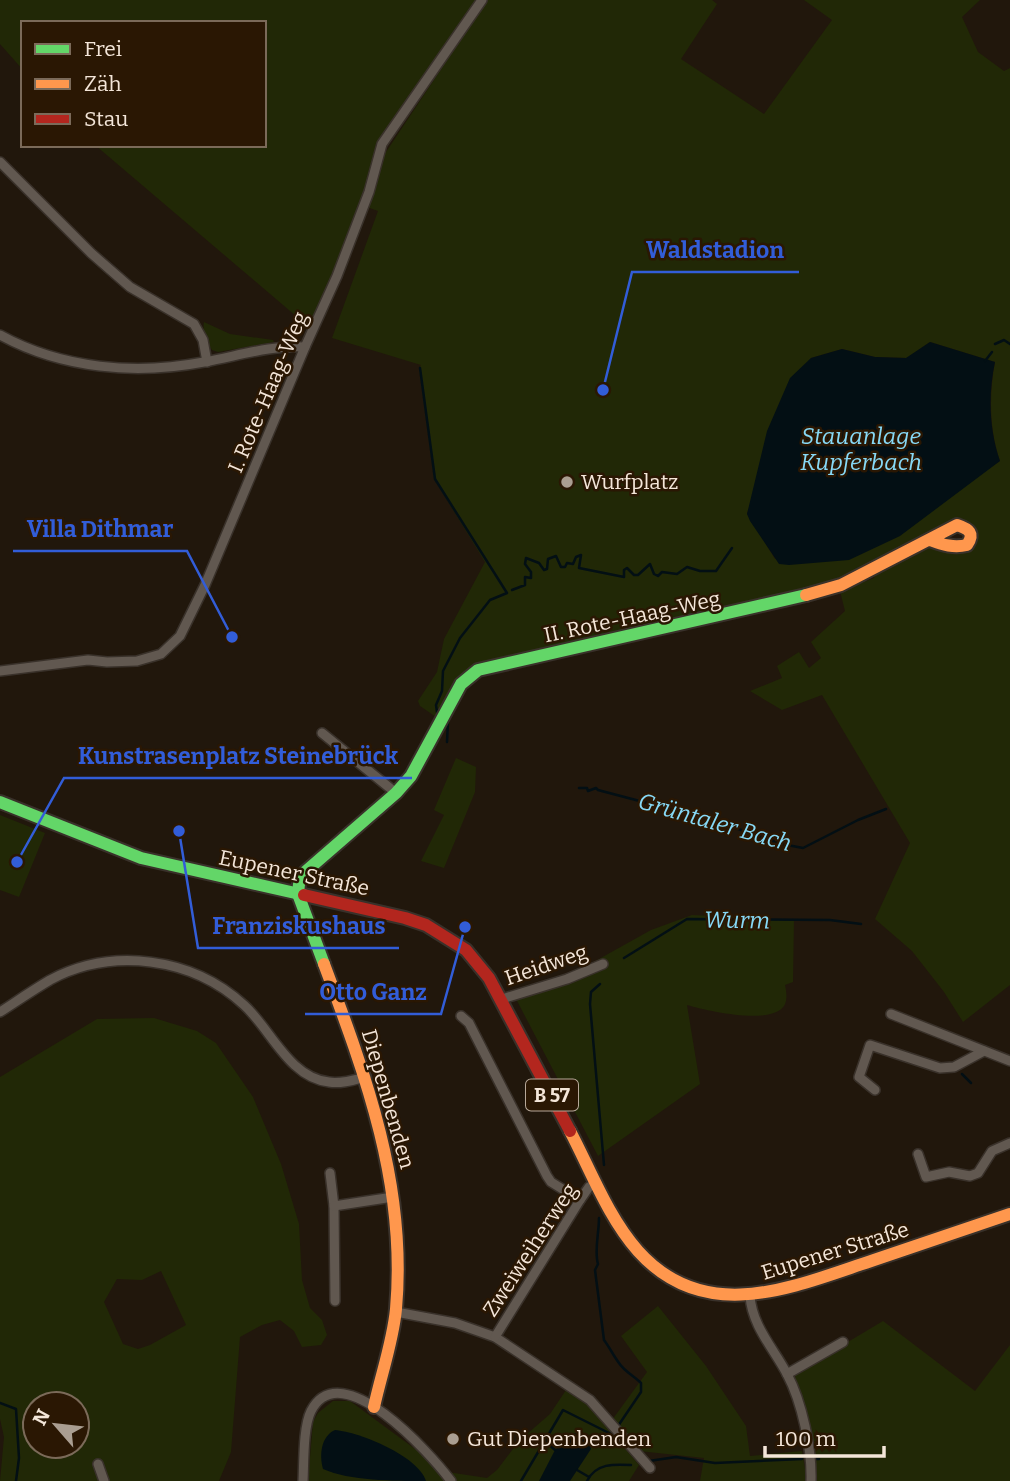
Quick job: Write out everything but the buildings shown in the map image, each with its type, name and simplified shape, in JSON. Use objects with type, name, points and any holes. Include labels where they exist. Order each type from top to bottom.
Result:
[{"type":"street","name":"I. Rote-Haag-Weg","points":[[0,671],[88,660],[137,661],[161,654],[180,636],[205,585],[342,264],[369,192],[378,155],[386,136],[482,0]]},
{"type":"street","points":[[0,162],[71,234],[130,287],[194,324],[203,340],[206,362]]},
{"type":"street","points":[[0,335],[35,351],[109,368],[137,370],[206,362],[271,347],[305,347]]},
{"type":"street","name":"II. Rote-Haag-Weg","points":[[299,894],[299,884],[305,873],[396,793],[411,776],[461,684],[478,670],[780,603],[841,585],[930,540]]},
{"type":"street","points":[[322,733],[396,793]]},
{"type":"street","name":"Eupener Straße","points":[[0,802],[142,858],[405,918],[437,930],[466,950],[502,999],[623,1232],[652,1265],[681,1284],[714,1294],[750,1296],[805,1284],[1010,1214]]},
{"type":"street","name":"Diepenbenden","points":[[299,894],[366,1077],[385,1148],[393,1197],[398,1279],[396,1312],[374,1406]]},
{"type":"street","points":[[0,1012],[66,973],[125,959],[151,961],[196,974],[222,988],[244,1004],[299,1069],[318,1080],[330,1083],[366,1077]]},
{"type":"street","name":"Heidweg","points":[[502,999],[567,979],[603,964]]},
{"type":"street","points":[[891,1014],[1010,1061]]},
{"type":"street","points":[[461,1016],[469,1023],[547,1176],[551,1182],[580,1200]]},
{"type":"street","points":[[875,1090],[859,1077],[870,1045],[940,1068],[954,1067],[984,1051]]},
{"type":"street","points":[[918,1154],[926,1177],[949,1172],[970,1176],[978,1173],[992,1151],[1010,1143]]},
{"type":"street","points":[[330,1173],[334,1206],[335,1301]]},
{"type":"street","name":"Zweiweiherweg","points":[[495,1338],[580,1200],[589,1187],[597,1183]]},
{"type":"street","name":"Diepenbenden","points":[[334,1206],[393,1197]]},
{"type":"street","points":[[750,1296],[756,1323],[787,1374],[798,1398],[811,1481]]},
{"type":"street","points":[[396,1312],[455,1323],[495,1338],[590,1400],[649,1468]]},
{"type":"street","points":[[787,1374],[843,1342]]},
{"type":"street","points":[[303,1481],[309,1414],[315,1404],[328,1395],[342,1393],[355,1396],[374,1406],[424,1448],[450,1481]]},
{"type":"street","points":[[98,1464],[104,1481]]},
{"type":"green space","points":[[0,0],[480,0],[379,141],[360,206],[310,328],[97,147],[266,147],[266,21],[21,21],[21,68],[0,44]]},
{"type":"green space","points":[[487,0],[712,0],[717,4],[681,59],[764,114],[832,20],[804,0],[980,0],[962,17],[978,52],[1004,71],[1010,68],[1010,985],[963,1022],[912,951],[875,919],[910,843],[822,695],[782,710],[750,691],[782,678],[777,666],[799,652],[809,668],[821,658],[811,642],[845,611],[840,591],[874,578],[876,572],[923,547],[945,550],[969,547],[968,523],[955,519],[835,583],[475,664],[456,680],[436,717],[420,706],[418,701],[437,672],[444,639],[485,562],[434,479],[419,368],[421,365],[332,338],[378,211],[367,207],[382,158]],"holes":[[[930,342],[995,362],[991,412],[1000,461],[982,473],[775,559],[747,513],[811,358],[842,349],[875,357],[907,358]]]},
{"type":"green space","points":[[204,322],[230,334],[274,342],[218,352],[212,350],[208,344]]},
{"type":"green space","points":[[456,758],[476,767],[475,792],[444,868],[421,861],[444,815],[434,810]]},
{"type":"green space","points":[[0,815],[45,833],[19,897],[0,890]]},
{"type":"green space","points":[[692,915],[794,920],[793,982],[785,985],[786,1002],[780,1010],[760,1016],[734,1015],[687,1005],[700,1084],[598,1156],[515,997],[588,976],[590,964],[651,930]]},
{"type":"green space","points":[[154,1018],[197,1031],[216,1043],[253,1097],[281,1164],[299,1224],[302,1280],[310,1308],[322,1320],[327,1335],[321,1345],[302,1347],[294,1331],[280,1320],[262,1325],[240,1337],[231,1452],[219,1481],[0,1481],[4,1437],[0,1419],[0,1077],[97,1019]],"holes":[[[161,1271],[186,1325],[138,1349],[123,1344],[104,1302],[117,1279],[142,1280]]]},
{"type":"green space","points":[[658,1306],[706,1366],[746,1426],[750,1456],[802,1451],[807,1481],[700,1481],[704,1458],[639,1451],[612,1420],[647,1372],[621,1336]]},
{"type":"green space","points":[[883,1321],[975,1391],[1010,1345],[1010,1481],[816,1481],[796,1373]]},
{"type":"green space","points":[[566,1390],[587,1404],[639,1465],[629,1481],[453,1481],[447,1472],[487,1478],[497,1470],[519,1441],[550,1414]]},
{"type":"green space","points":[[333,1401],[350,1401],[430,1460],[447,1481],[308,1481],[313,1422],[318,1413]]},
{"type":"water","name":"Stauanlage Kupferbach","points":[[930,342],[995,362],[991,412],[1000,461],[900,536],[849,560],[779,564],[747,514],[767,431],[790,378],[811,358],[842,349],[875,357],[906,358]]},
{"type":"water","points":[[335,1430],[373,1440],[400,1454],[421,1472],[426,1481],[359,1478],[323,1469],[322,1446]]},
{"type":"water","points":[[572,1433],[585,1437],[591,1449],[570,1481],[539,1481],[555,1450]]},
{"type":"waterway","points":[[995,344],[1004,340],[1010,344]]},
{"type":"waterway","points":[[985,361],[992,352]]},
{"type":"waterway","points":[[420,368],[435,479],[507,593],[490,600],[460,638],[443,671],[442,691],[436,705],[440,715]]},
{"type":"waterway","points":[[512,590],[525,585],[525,577],[531,578],[531,572],[525,564],[526,558],[539,563],[544,570],[547,569],[548,559],[556,556],[561,567],[565,567],[567,563],[573,564],[576,557],[581,555],[579,568],[624,577],[624,570],[627,568],[634,575],[638,575],[650,564],[654,574],[658,576],[662,572],[677,574],[687,567],[700,571],[716,571],[732,548]]},
{"type":"waterway","points":[[446,719],[447,742]]},
{"type":"waterway","name":"Grüntaler Bach","points":[[579,788],[587,788],[588,791],[596,788],[803,848],[886,809]]},
{"type":"waterway","name":"Wurm","points":[[624,958],[687,919],[830,920],[861,924]]},
{"type":"waterway","name":"Wurm","points":[[600,984],[591,992],[590,1004],[604,1165]]},
{"type":"waterway","name":"Wurm","points":[[962,1074],[971,1083]]},
{"type":"waterway","name":"Wurm","points":[[599,1218],[598,1264],[595,1270],[604,1340],[621,1366],[641,1383],[641,1392],[618,1426]]},
{"type":"waterway","points":[[0,1403],[16,1409],[19,1458],[16,1481]]},
{"type":"waterway","name":"Wurm","points":[[521,1481],[563,1410],[611,1434],[615,1430]]},
{"type":"waterway","points":[[545,1441],[555,1450]]},
{"type":"waterway","name":"Wurm","points":[[649,1461],[676,1457],[715,1463],[802,1459]]},
{"type":"waterway","name":"Wurm","points":[[587,1481],[600,1468],[631,1465]]},
{"type":"waterway","points":[[577,1470],[589,1477]]},
{"type":"traffic: fast","points":[[324,964],[298,894],[305,872],[396,793],[411,776],[461,684],[478,670],[806,595]]},
{"type":"traffic: fast","points":[[0,802],[141,858],[304,895]]},
{"type":"traffic: slow","points":[[806,595],[841,585],[957,525],[971,534],[967,545],[962,546],[948,546],[930,540]]},
{"type":"traffic: slow","points":[[324,964],[355,1048],[380,1132],[395,1219],[398,1263],[396,1309],[390,1346],[374,1407]]},
{"type":"traffic: slow","points":[[570,1131],[609,1209],[638,1251],[664,1274],[692,1288],[722,1294],[752,1294],[783,1289],[1010,1214]]},
{"type":"traffic: jam","points":[[304,895],[426,925],[466,950],[489,978],[570,1131]]},
{"type":"place","name":"Waldstadion","points":[[603,390]]},
{"type":"place","name":"Wurfplatz","points":[[567,482]]},
{"type":"place","name":"Villa Dithmar","points":[[232,637]]},
{"type":"place","name":"Franziskushaus","points":[[179,831]]},
{"type":"place","name":"Kunstrasenplatz Steinebrück","points":[[17,862]]},
{"type":"place","name":"Otto Ganz","points":[[465,927]]},
{"type":"place","name":"Gut Diepenbenden","points":[[453,1439]]}]
